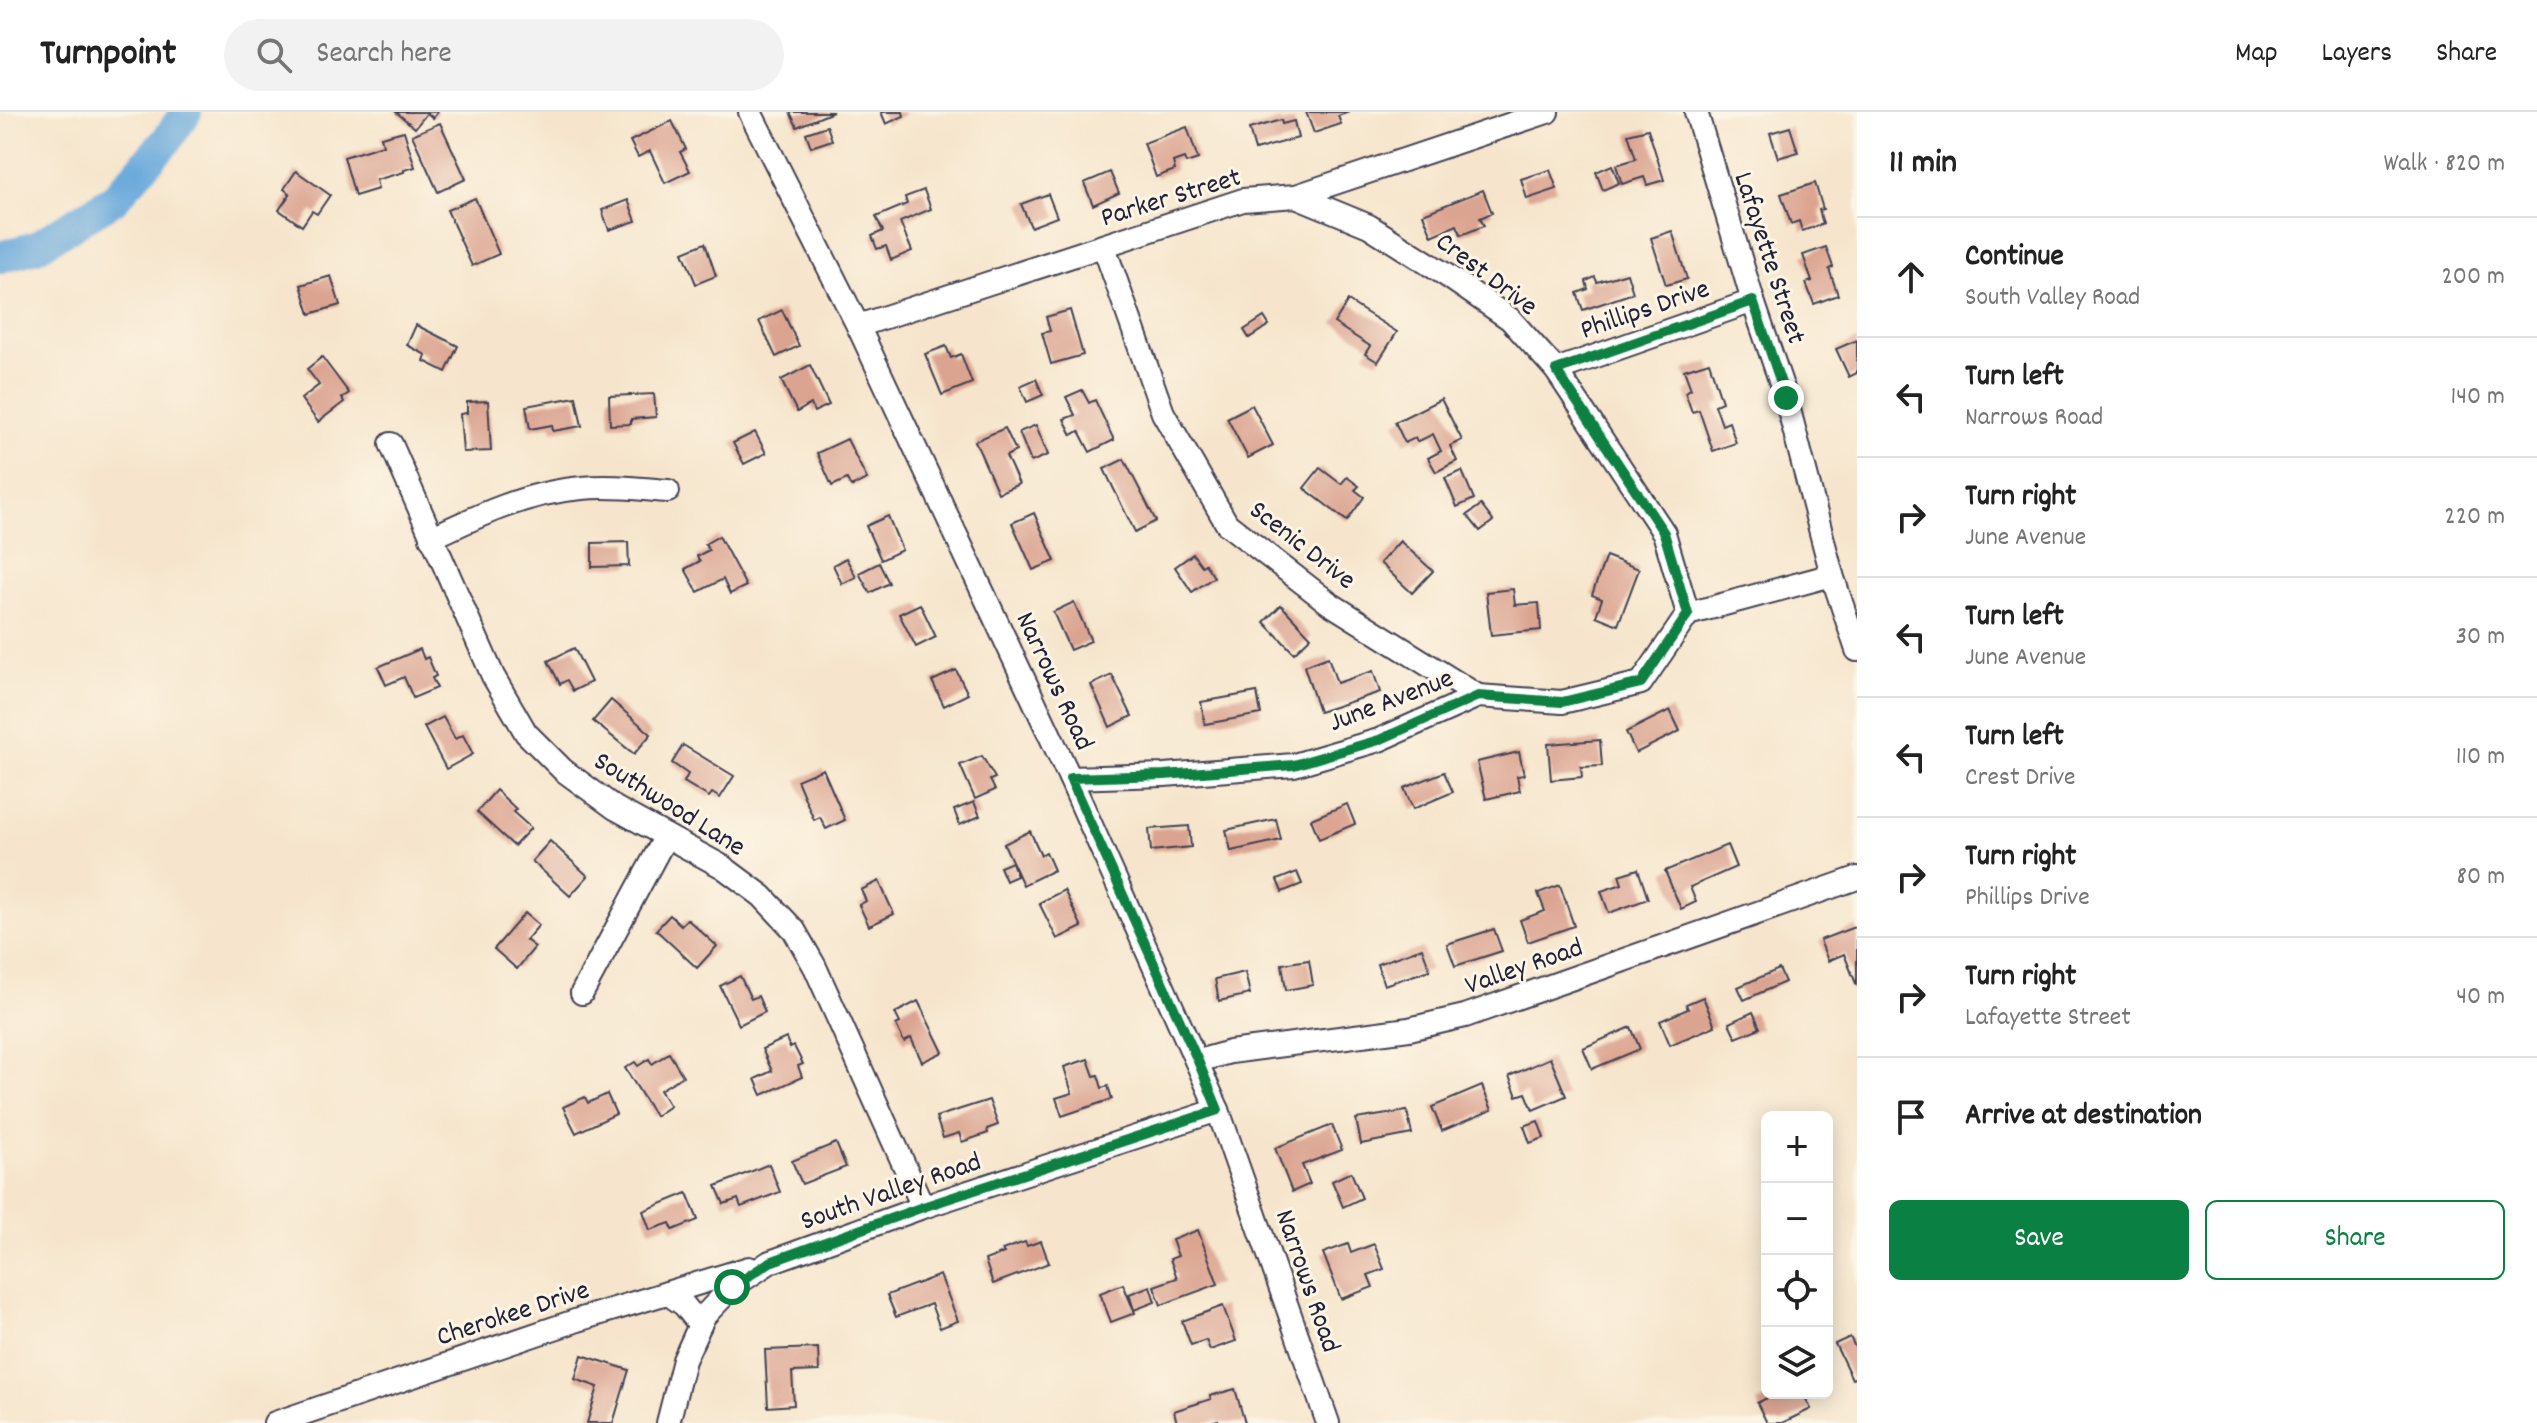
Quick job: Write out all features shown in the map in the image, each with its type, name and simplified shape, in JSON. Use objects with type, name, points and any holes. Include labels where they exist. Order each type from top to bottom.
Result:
[{"type":"street","name":"Narrows Road","points":[[750,112],[858,326],[1070,778],[1198,1061],[1328,1423]]},
{"type":"street","name":"Parker Street","points":[[858,326],[1243,200],[1296,196],[1547,112]]},
{"type":"street","name":"Lafayette Street","points":[[1696,112],[1786,398],[1832,575],[1857,650]]},
{"type":"street","name":"Crest Drive","points":[[1296,196],[1369,226],[1510,319],[1556,370],[1664,533],[1688,614]]},
{"type":"street","name":"Scenic Drive","points":[[1104,247],[1163,413],[1227,524],[1329,603],[1478,696]]},
{"type":"street","name":"Phillips Drive","points":[[1556,370],[1753,301]]},
{"type":"street","name":"Southwood Lane","points":[[391,444],[493,676],[526,733],[563,770],[615,808],[743,881],[794,930],[815,967],[923,1207]]},
{"type":"street","points":[[431,538],[474,517],[552,493],[611,487],[668,491]]},
{"type":"street","points":[[1688,614],[1832,575]]},
{"type":"street","name":"June Avenue","points":[[1070,778],[1164,775],[1294,765],[1379,740],[1478,696],[1562,702],[1641,683],[1688,614]]},
{"type":"street","points":[[582,993],[666,836]]},
{"type":"street","name":"Valley Road","points":[[1198,1061],[1230,1052],[1409,1029],[1465,1016],[1857,878]]},
{"type":"street","name":"South Valley Road","points":[[668,1423],[684,1360],[704,1316],[732,1287],[770,1262],[923,1207],[1218,1110]]},
{"type":"street","name":"Cherokee Drive","points":[[275,1423],[578,1320],[770,1262]]},
{"type":"street","points":[[667,1293],[684,1305],[700,1325]]},
{"type":"building","points":[[396,112],[438,112],[433,118],[427,113],[415,128]]},
{"type":"building","points":[[790,112],[833,112],[797,127]]},
{"type":"building","points":[[881,112],[903,112],[904,116],[886,124]]},
{"type":"building","points":[[1306,112],[1349,112],[1338,116],[1341,124],[1314,133]]},
{"type":"building","points":[[1281,120],[1282,124],[1294,121],[1298,138],[1255,150],[1249,129]]},
{"type":"building","points":[[672,121],[686,149],[680,152],[690,171],[665,183],[650,151],[638,157],[630,141]]},
{"type":"building","points":[[440,123],[466,179],[438,192],[412,135]]},
{"type":"building","points":[[827,126],[832,140],[811,147],[806,133]]},
{"type":"building","points":[[1187,127],[1198,159],[1186,163],[1184,158],[1173,162],[1175,170],[1156,177],[1144,143]]},
{"type":"building","points":[[1790,127],[1798,152],[1778,158],[1770,133]]},
{"type":"building","points":[[1648,129],[1664,180],[1647,185],[1644,177],[1622,184],[1616,165],[1636,159],[1628,134]]},
{"type":"building","points":[[404,131],[415,167],[376,180],[378,189],[355,196],[344,157],[383,145],[381,137]]},
{"type":"building","points":[[1612,165],[1619,183],[1603,190],[1596,172]]},
{"type":"building","points":[[1550,170],[1557,189],[1527,199],[1521,179]]},
{"type":"building","points":[[296,171],[330,195],[317,214],[312,211],[302,226],[279,210],[290,194],[284,189]]},
{"type":"building","points":[[1110,172],[1119,193],[1093,205],[1084,183]]},
{"type":"building","points":[[1815,183],[1823,209],[1819,210],[1823,224],[1802,231],[1799,221],[1791,224],[1781,194]]},
{"type":"building","points":[[924,190],[931,209],[900,222],[912,251],[891,260],[886,246],[877,249],[872,236],[883,231],[876,217],[907,204],[905,197]]},
{"type":"building","points":[[1483,190],[1492,213],[1480,218],[1484,226],[1461,235],[1457,225],[1432,236],[1423,214]]},
{"type":"building","points":[[1048,194],[1057,217],[1031,227],[1021,204]]},
{"type":"building","points":[[475,198],[499,254],[472,266],[447,210]]},
{"type":"building","points":[[628,200],[636,221],[609,230],[602,210]]},
{"type":"building","points":[[1672,231],[1687,279],[1666,285],[1651,238]]},
{"type":"building","points":[[705,243],[716,276],[696,284],[683,252]]},
{"type":"building","points":[[1826,247],[1833,267],[1829,269],[1838,295],[1814,304],[1806,283],[1812,281],[1803,255]]},
{"type":"building","points":[[1627,273],[1633,293],[1583,310],[1577,293],[1588,289],[1586,281],[1595,277],[1597,282]]},
{"type":"building","points":[[331,276],[340,305],[310,314],[301,285]]},
{"type":"building","points":[[1348,301],[1397,332],[1378,362],[1365,354],[1370,346],[1334,323]]},
{"type":"building","points":[[782,310],[799,346],[776,357],[759,321]]},
{"type":"building","points":[[1070,310],[1083,355],[1051,364],[1042,333],[1050,331],[1046,317]]},
{"type":"building","points":[[1264,317],[1269,325],[1249,338],[1244,330]]},
{"type":"building","points":[[416,325],[458,346],[446,372],[424,361],[426,355],[407,345]]},
{"type":"building","points":[[1857,340],[1857,373],[1849,377],[1836,349]]},
{"type":"building","points":[[946,346],[951,358],[961,354],[972,383],[942,395],[925,354]]},
{"type":"building","points":[[322,357],[349,393],[342,398],[344,402],[318,422],[301,399],[319,385],[307,369]]},
{"type":"building","points":[[1709,362],[1722,402],[1715,405],[1722,425],[1729,422],[1736,443],[1713,451],[1699,410],[1692,412],[1685,392],[1691,389],[1684,370]]},
{"type":"building","points":[[810,365],[829,405],[814,412],[811,404],[797,412],[781,380]]},
{"type":"building","points":[[1036,379],[1043,395],[1027,402],[1020,386]]},
{"type":"building","points":[[1082,390],[1089,403],[1095,400],[1114,440],[1090,452],[1079,431],[1072,435],[1064,419],[1075,415],[1066,397]]},
{"type":"building","points":[[654,394],[656,417],[631,419],[631,424],[610,425],[609,396]]},
{"type":"building","points":[[576,397],[582,426],[553,431],[552,425],[530,429],[526,406]]},
{"type":"building","points":[[1441,399],[1462,440],[1450,446],[1457,461],[1436,472],[1428,458],[1441,451],[1433,434],[1417,442],[1415,438],[1405,443],[1395,422]]},
{"type":"building","points":[[488,401],[491,451],[463,452],[460,414],[467,413],[467,402]]},
{"type":"building","points":[[1252,405],[1273,445],[1248,458],[1227,418]]},
{"type":"building","points":[[1036,425],[1048,455],[1031,462],[1019,432]]},
{"type":"building","points":[[1005,428],[1016,451],[1006,456],[1019,484],[998,493],[975,441]]},
{"type":"building","points":[[755,432],[766,453],[744,464],[733,443]]},
{"type":"building","points":[[847,439],[867,479],[851,487],[847,479],[832,486],[817,453]]},
{"type":"building","points":[[1124,459],[1156,521],[1135,532],[1104,469]]},
{"type":"building","points":[[1320,468],[1341,484],[1347,477],[1359,486],[1355,490],[1364,497],[1347,521],[1304,488]]},
{"type":"building","points":[[1462,471],[1474,499],[1457,507],[1445,478]]},
{"type":"building","points":[[1481,505],[1493,521],[1480,531],[1467,515]]},
{"type":"building","points":[[1034,513],[1055,561],[1033,570],[1012,523]]},
{"type":"building","points":[[888,516],[902,550],[881,560],[866,526]]},
{"type":"building","points":[[719,536],[746,586],[730,594],[723,579],[698,592],[685,569],[700,561],[697,556],[709,550],[705,544]]},
{"type":"building","points":[[1400,541],[1433,571],[1412,593],[1380,563]]},
{"type":"building","points":[[628,542],[629,566],[592,567],[592,543]]},
{"type":"building","points":[[1193,554],[1214,577],[1192,592],[1175,567]]},
{"type":"building","points":[[1606,556],[1639,569],[1618,625],[1596,616],[1602,599],[1592,595]]},
{"type":"building","points":[[846,558],[856,577],[842,584],[833,565]]},
{"type":"building","points":[[879,563],[889,583],[870,593],[859,573]]},
{"type":"building","points":[[1513,589],[1515,605],[1539,603],[1541,630],[1491,635],[1486,592]]},
{"type":"building","points":[[1074,602],[1091,641],[1070,650],[1053,612]]},
{"type":"building","points":[[920,604],[936,637],[916,647],[899,614]]},
{"type":"building","points":[[1281,605],[1311,637],[1294,653],[1264,622]]},
{"type":"building","points":[[574,648],[591,682],[573,691],[567,680],[560,684],[548,661]]},
{"type":"building","points":[[420,649],[424,659],[428,657],[437,688],[413,698],[404,677],[386,685],[378,667]]},
{"type":"building","points":[[1328,657],[1337,683],[1373,671],[1380,692],[1319,712],[1304,666]]},
{"type":"building","points":[[956,670],[968,694],[944,706],[932,681]]},
{"type":"building","points":[[1112,675],[1132,716],[1110,727],[1091,685]]},
{"type":"building","points":[[1257,692],[1261,714],[1205,724],[1201,702]]},
{"type":"building","points":[[611,700],[651,734],[634,754],[593,721]]},
{"type":"building","points":[[1670,710],[1680,731],[1636,753],[1626,732]]},
{"type":"building","points":[[443,717],[455,739],[463,735],[473,754],[446,769],[424,727]]},
{"type":"building","points":[[1600,740],[1602,766],[1581,767],[1582,777],[1551,780],[1548,744]]},
{"type":"building","points":[[683,745],[734,776],[720,798],[712,793],[709,797],[684,782],[688,774],[672,763]]},
{"type":"building","points":[[1519,752],[1524,775],[1517,776],[1520,791],[1486,799],[1477,762]]},
{"type":"building","points":[[982,756],[995,778],[990,780],[995,790],[975,799],[960,765]]},
{"type":"building","points":[[823,769],[845,820],[826,829],[820,817],[814,820],[797,780]]},
{"type":"building","points":[[1444,772],[1453,792],[1413,809],[1404,788]]},
{"type":"building","points":[[496,790],[516,809],[513,812],[531,828],[514,846],[477,812]]},
{"type":"building","points":[[974,802],[980,816],[960,825],[954,810]]},
{"type":"building","points":[[1347,804],[1355,824],[1319,839],[1311,819]]},
{"type":"building","points":[[1276,819],[1281,840],[1231,851],[1226,830]]},
{"type":"building","points":[[1189,826],[1191,847],[1151,851],[1149,829]]},
{"type":"building","points":[[1030,831],[1041,855],[1046,852],[1054,870],[1023,885],[1004,844]]},
{"type":"building","points":[[550,841],[588,876],[570,896],[532,861]]},
{"type":"building","points":[[1727,845],[1736,867],[1690,887],[1696,902],[1681,909],[1665,871]]},
{"type":"building","points":[[1012,862],[1017,876],[1006,881],[1000,867]]},
{"type":"building","points":[[1638,869],[1648,899],[1609,913],[1601,891],[1622,884],[1619,875]]},
{"type":"building","points":[[1297,872],[1302,884],[1282,892],[1277,880]]},
{"type":"building","points":[[879,881],[894,914],[869,926],[859,905],[866,901],[861,890]]},
{"type":"building","points":[[1560,885],[1574,926],[1528,942],[1520,920],[1545,911],[1538,893]]},
{"type":"building","points":[[1064,890],[1082,927],[1057,939],[1039,903]]},
{"type":"building","points":[[525,913],[539,925],[526,940],[535,947],[517,969],[494,949]]},
{"type":"building","points":[[670,915],[681,925],[687,919],[717,946],[697,968],[656,930]]},
{"type":"building","points":[[1857,926],[1857,986],[1844,954],[1828,961],[1820,940]]},
{"type":"building","points":[[1494,929],[1502,951],[1455,966],[1447,944]]},
{"type":"building","points":[[1422,948],[1430,970],[1384,985],[1377,964]]},
{"type":"building","points":[[1309,960],[1313,985],[1286,990],[1282,964]]},
{"type":"building","points":[[1779,969],[1785,982],[1744,1000],[1738,987]]},
{"type":"building","points":[[1245,972],[1250,994],[1219,1001],[1215,979]]},
{"type":"building","points":[[740,976],[751,999],[758,996],[765,1012],[739,1025],[720,986]]},
{"type":"building","points":[[1703,997],[1715,1026],[1670,1045],[1660,1021],[1688,1009],[1686,1004]]},
{"type":"building","points":[[918,1001],[943,1052],[922,1062],[911,1038],[904,1042],[896,1025],[900,1023],[895,1013]]},
{"type":"building","points":[[1753,1012],[1760,1028],[1736,1038],[1729,1023]]},
{"type":"building","points":[[1631,1027],[1640,1049],[1592,1069],[1583,1048]]},
{"type":"building","points":[[786,1038],[803,1064],[798,1066],[802,1077],[762,1095],[755,1079],[772,1071],[762,1049]]},
{"type":"building","points":[[669,1053],[683,1076],[660,1090],[670,1106],[655,1116],[625,1068],[635,1062],[638,1066],[649,1059],[652,1064]]},
{"type":"building","points":[[1550,1058],[1566,1096],[1533,1110],[1526,1093],[1517,1096],[1509,1076]]},
{"type":"building","points":[[1088,1059],[1094,1076],[1098,1075],[1102,1088],[1108,1086],[1112,1099],[1062,1116],[1056,1098],[1072,1093],[1064,1067]]},
{"type":"building","points":[[1482,1086],[1492,1110],[1442,1131],[1432,1107]]},
{"type":"building","points":[[607,1094],[616,1114],[576,1133],[563,1107],[585,1097],[588,1103]]},
{"type":"building","points":[[989,1100],[998,1125],[987,1129],[988,1133],[962,1142],[959,1133],[943,1138],[936,1117]]},
{"type":"building","points":[[1407,1111],[1412,1134],[1361,1144],[1356,1119]]},
{"type":"building","points":[[1538,1121],[1544,1138],[1530,1143],[1524,1126]]},
{"type":"building","points":[[1332,1125],[1342,1150],[1302,1165],[1310,1184],[1292,1192],[1275,1148]]},
{"type":"building","points":[[836,1143],[846,1167],[802,1184],[792,1161]]},
{"type":"building","points":[[769,1164],[780,1192],[741,1207],[738,1199],[724,1204],[716,1186]]},
{"type":"building","points":[[1351,1172],[1362,1198],[1343,1207],[1332,1181]]},
{"type":"building","points":[[687,1193],[698,1220],[673,1230],[670,1223],[650,1230],[643,1211]]},
{"type":"building","points":[[1198,1230],[1218,1284],[1161,1305],[1154,1286],[1177,1278],[1170,1259],[1178,1256],[1172,1240]]},
{"type":"building","points":[[1041,1241],[1049,1263],[993,1284],[985,1260],[1025,1242],[1027,1246]]},
{"type":"building","points":[[1348,1244],[1351,1253],[1374,1244],[1384,1269],[1368,1275],[1373,1287],[1341,1299],[1323,1253]]},
{"type":"building","points":[[940,1275],[958,1321],[940,1328],[931,1304],[896,1317],[887,1295]]},
{"type":"building","points":[[1123,1284],[1135,1313],[1111,1322],[1100,1293]]},
{"type":"building","points":[[1150,1286],[1155,1302],[1134,1310],[1129,1294]]},
{"type":"building","points":[[1223,1306],[1236,1341],[1210,1350],[1206,1340],[1191,1345],[1182,1321]]},
{"type":"building","points":[[1850,1337],[1857,1351],[1857,1377],[1852,1379],[1835,1344]]},
{"type":"building","points":[[818,1348],[819,1371],[792,1372],[794,1405],[768,1407],[765,1350]]},
{"type":"building","points":[[582,1355],[629,1370],[613,1423],[587,1423],[598,1387],[575,1379]]},
{"type":"building","points":[[1235,1389],[1245,1423],[1218,1423],[1218,1420],[1177,1423],[1174,1411]]},
{"type":"building","points":[[1765,1399],[1806,1399],[1811,1409],[1782,1423],[1767,1423],[1757,1403]]},
{"type":"waterway","points":[[0,257],[36,247],[114,199],[167,140],[186,112]]},
{"type":"route","points":[[732,1287],[770,1262],[923,1207],[1218,1110],[1070,778],[1164,775],[1294,765],[1379,740],[1478,696],[1562,702],[1641,683],[1688,614],[1664,533],[1556,370],[1753,301],[1786,398]]}]
